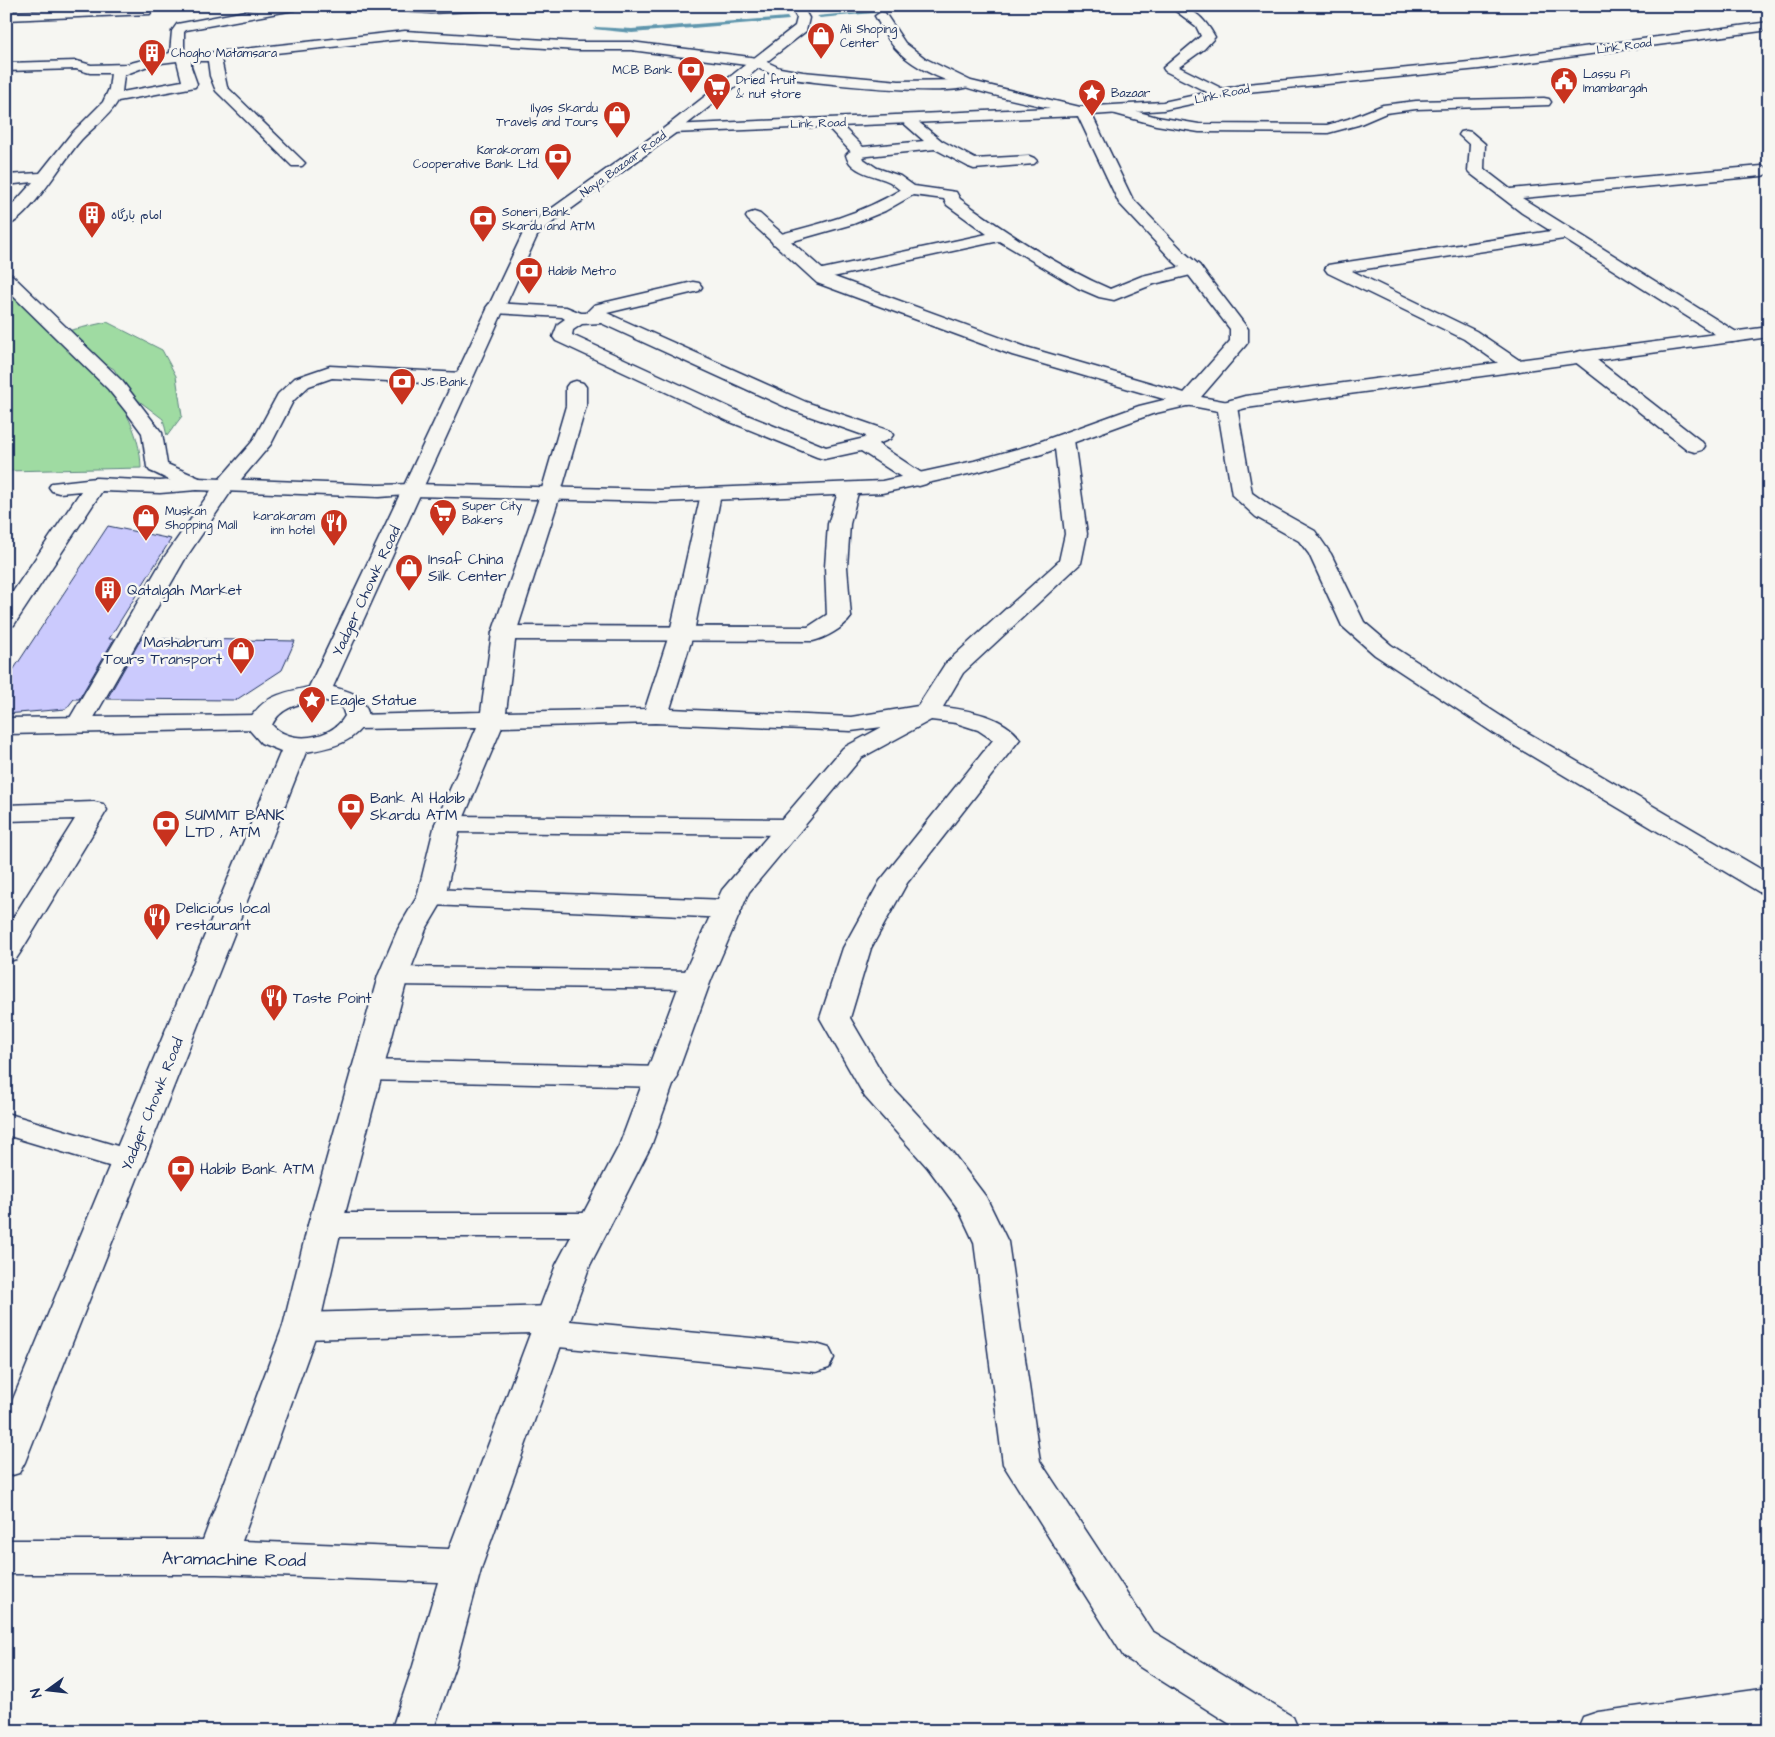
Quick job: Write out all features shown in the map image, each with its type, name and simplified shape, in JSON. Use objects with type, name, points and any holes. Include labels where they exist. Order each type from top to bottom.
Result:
[{"type":"main road","points":[[184,57],[178,54],[176,50],[178,31],[182,26],[294,6]]},
{"type":"main road","points":[[381,6],[431,9],[494,6]]},
{"type":"main road","name":"Naya Bazaar Road","points":[[413,490],[462,379],[530,234],[543,222],[672,129],[801,28],[803,18],[796,6]]},
{"type":"main road","points":[[1175,6],[1201,24],[1208,37],[1170,68],[1220,93]]},
{"type":"main road","points":[[6,16],[146,11]]},
{"type":"main road","points":[[59,487],[96,484],[160,487],[197,484],[379,491],[551,492],[662,496],[882,487],[977,466],[1064,440],[1146,410],[1188,400],[1239,342],[1239,329],[1193,269],[1179,257],[1125,200],[1083,112],[966,84],[921,62],[900,46],[881,16]]},
{"type":"main road","name":"Link Road","points":[[672,129],[1083,112],[1163,106],[1247,88],[1479,65],[1769,26]]},
{"type":"main road","points":[[6,221],[17,212],[76,136],[109,106],[116,89],[117,73],[165,56],[198,58],[405,35],[577,46],[631,46],[758,62],[768,70],[878,85],[949,86],[966,84]]},
{"type":"main road","points":[[214,55],[217,76],[222,88],[297,163]]},
{"type":"main road","points":[[113,98],[190,84],[184,67],[184,57]]},
{"type":"main road","points":[[6,67],[70,65],[90,69],[128,68]]},
{"type":"main road","points":[[1118,110],[1156,122],[1199,128],[1328,129],[1353,122],[1383,109],[1544,102]]},
{"type":"main road","points":[[906,119],[937,144],[974,164],[1029,161]]},
{"type":"main road","points":[[830,122],[859,152]]},
{"type":"main road","points":[[1466,135],[1478,144],[1476,171],[1528,210],[1732,337]]},
{"type":"main road","points":[[937,144],[859,152],[854,155],[855,160],[860,165],[895,179],[910,190],[950,194],[953,202],[1001,236],[1084,284],[1114,295],[1148,280],[1193,269]]},
{"type":"main road","points":[[1507,194],[1762,171]]},
{"type":"main road","points":[[6,180],[44,177]]},
{"type":"main road","points":[[779,240],[856,218],[889,205],[910,190]]},
{"type":"main road","points":[[754,217],[823,278],[1019,350],[1188,400],[1228,407],[1245,402],[1769,332]]},
{"type":"main road","points":[[1515,366],[1470,335],[1334,270],[1472,247],[1567,234]]},
{"type":"main road","points":[[819,275],[1001,236]]},
{"type":"main road","points":[[6,279],[115,385],[152,434],[157,467],[197,484]]},
{"type":"main road","points":[[603,317],[578,319],[564,328],[562,337],[735,417],[824,453],[864,444],[883,435],[799,406],[603,317],[594,314],[600,309],[693,287]]},
{"type":"main road","points":[[495,308],[566,312],[578,319]]},
{"type":"main road","points":[[1581,357],[1695,446]]},
{"type":"main road","points":[[79,723],[150,598],[224,486],[261,444],[284,398],[302,382],[330,372],[462,379]]},
{"type":"main road","points":[[217,1557],[301,1326],[325,1225],[393,976],[412,929],[431,897],[448,824],[492,721],[504,633],[551,492],[576,406],[576,387]]},
{"type":"main road","points":[[1228,407],[1242,495],[1264,512],[1307,536],[1320,554],[1354,626],[1383,650],[1504,729],[1769,886]]},
{"type":"main road","points":[[412,1731],[434,1666],[462,1566],[573,1264],[635,1146],[662,1077],[696,980],[736,890],[852,753],[928,712],[953,669],[1070,563],[1076,534],[1064,440]]},
{"type":"main road","points":[[864,444],[919,480]]},
{"type":"main road","points":[[6,620],[96,484]]},
{"type":"main road","points":[[504,633],[682,632],[813,634],[839,617],[836,568],[839,532],[849,489]]},
{"type":"main road","name":"Yadger Chowk Road","points":[[319,692],[413,490]]},
{"type":"main road","points":[[656,716],[682,632],[712,494]]},
{"type":"main road","points":[[319,692],[346,699],[354,706],[358,714],[356,722],[336,738],[320,743],[296,745],[274,741],[263,735],[259,726],[260,722],[261,717],[270,708],[284,700],[319,692]]},
{"type":"main road","points":[[356,722],[492,721],[656,716],[851,724],[928,712],[958,716],[987,725],[1008,739],[894,881],[857,948],[835,1018],[876,1090],[940,1160],[974,1205],[991,1242],[1022,1464],[1138,1644],[1278,1731]]},
{"type":"main road","points":[[6,726],[79,723],[260,722]]},
{"type":"main road","name":"Yadger Chowk Road","points":[[6,1462],[130,1161],[296,745]]},
{"type":"main road","points":[[6,812],[94,810],[6,953]]},
{"type":"main road","points":[[448,824],[789,827]]},
{"type":"main road","points":[[431,897],[728,909]]},
{"type":"main road","points":[[393,976],[696,980]]},
{"type":"main road","points":[[366,1070],[662,1077]]},
{"type":"main road","points":[[6,1124],[130,1161]]},
{"type":"main road","points":[[325,1225],[593,1225]]},
{"type":"main road","points":[[301,1326],[551,1325],[816,1358]]},
{"type":"main road","name":"Aramachine Road","points":[[6,1557],[217,1557],[462,1566]]},
{"type":"main road","points":[[1598,1731],[1769,1707]]},
{"type":"green space","points":[[6,285],[71,344],[111,390],[127,415],[137,441],[141,468],[6,471]]},
{"type":"green space","points":[[107,322],[162,350],[176,376],[182,416],[167,436],[163,419],[126,391],[114,369],[97,359],[67,331]]},
{"type":"building","name":"Qatalgah Market","points":[[108,526],[171,539],[109,639],[114,639],[79,699],[74,699],[66,709],[6,714],[6,681]]},
{"type":"building","points":[[141,639],[295,641],[282,670],[236,700],[107,699]]},
{"type":"waterway","points":[[820,16],[944,6]]},
{"type":"waterway","points":[[596,29],[632,31],[787,19]]},
{"type":"place","name":"Ali Shoping Center","points":[[821,60]]},
{"type":"place","name":"Chogho Matamsara","points":[[152,77]]},
{"type":"place","name":"MCB Bank","points":[[691,94]]},
{"type":"place","name":"Lassu Pi Imambargah","points":[[1564,105]]},
{"type":"place","name":"Dried fruit & nut store","points":[[717,111]]},
{"type":"place","name":"Bazaar","points":[[1092,117]]},
{"type":"place","name":"Ilyas Skardu Travels and Tours","points":[[617,139]]},
{"type":"place","name":"Karakoram Cooperative Bank Ltd.","points":[[558,181]]},
{"type":"place","name":"امام بارگاہ","points":[[92,239]]},
{"type":"place","name":"Soneri Bank Skardu and ATM","points":[[483,243]]},
{"type":"place","name":"Habib Metro","points":[[529,295]]},
{"type":"place","name":"JS Bank","points":[[402,406]]},
{"type":"place","name":"Super City Bakers","points":[[443,537]]},
{"type":"place","name":"Muskan Shopping Mall","points":[[146,542]]},
{"type":"place","name":"karakaram inn hotel","points":[[334,547]]},
{"type":"place","name":"Insaf China Silk Center","points":[[409,592]]},
{"type":"place","name":"Qatalgah Market","points":[[108,614]]},
{"type":"place","name":"Mashabrum Tours Transport","points":[[241,675]]},
{"type":"place","name":"Eagle Statue","points":[[312,724]]},
{"type":"place","name":"Bank Al Habib Skardu ATM","points":[[351,831]]},
{"type":"place","name":"SUMMIT BANK LTD , ATM","points":[[166,848]]},
{"type":"place","name":"Delicious local restaurant","points":[[157,941]]},
{"type":"place","name":"Taste Point","points":[[274,1022]]},
{"type":"place","name":"Habib Bank ATM","points":[[181,1193]]}]
